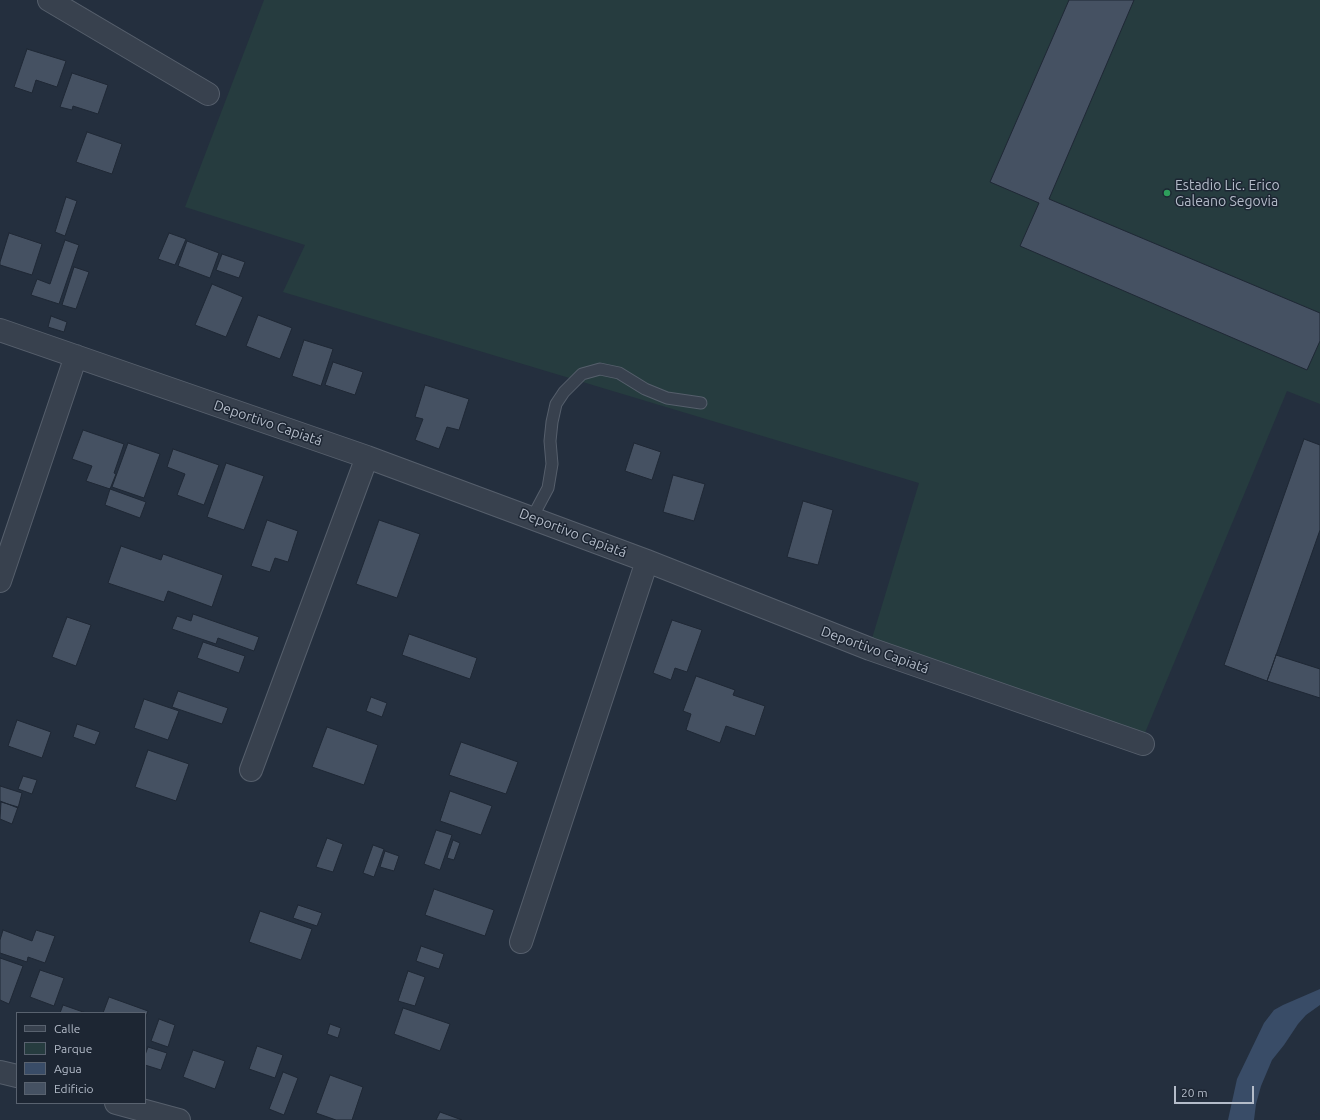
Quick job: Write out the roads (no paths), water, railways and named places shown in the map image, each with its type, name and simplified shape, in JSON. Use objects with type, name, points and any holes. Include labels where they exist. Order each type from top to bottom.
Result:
[{"type":"street","points":[[49,0],[208,94]]},
{"type":"street","name":"Deportivo Capiatá","points":[[0,330],[367,457],[647,561],[870,650],[1143,744]]},
{"type":"street","points":[[0,581],[76,356]]},
{"type":"street","points":[[251,770],[367,457]]},
{"type":"street","points":[[521,942],[647,561]]},
{"type":"street","points":[[0,1072],[16,1076]]},
{"type":"street","points":[[120,1104],[179,1120]]},
{"type":"lane","points":[[532,518],[548,488],[552,464],[550,441],[556,404],[564,392],[582,374],[600,369],[619,373],[645,389],[667,398],[700,403]]},
{"type":"water","points":[[1320,989],[1320,1005],[1306,1015],[1298,1024],[1272,1060],[1261,1086],[1256,1104],[1254,1120],[1228,1120],[1237,1079],[1264,1023],[1274,1010]]},
{"type":"place","name":"Estadio Lic. Erico Galeano Segovia","points":[[1167,193]]}]
